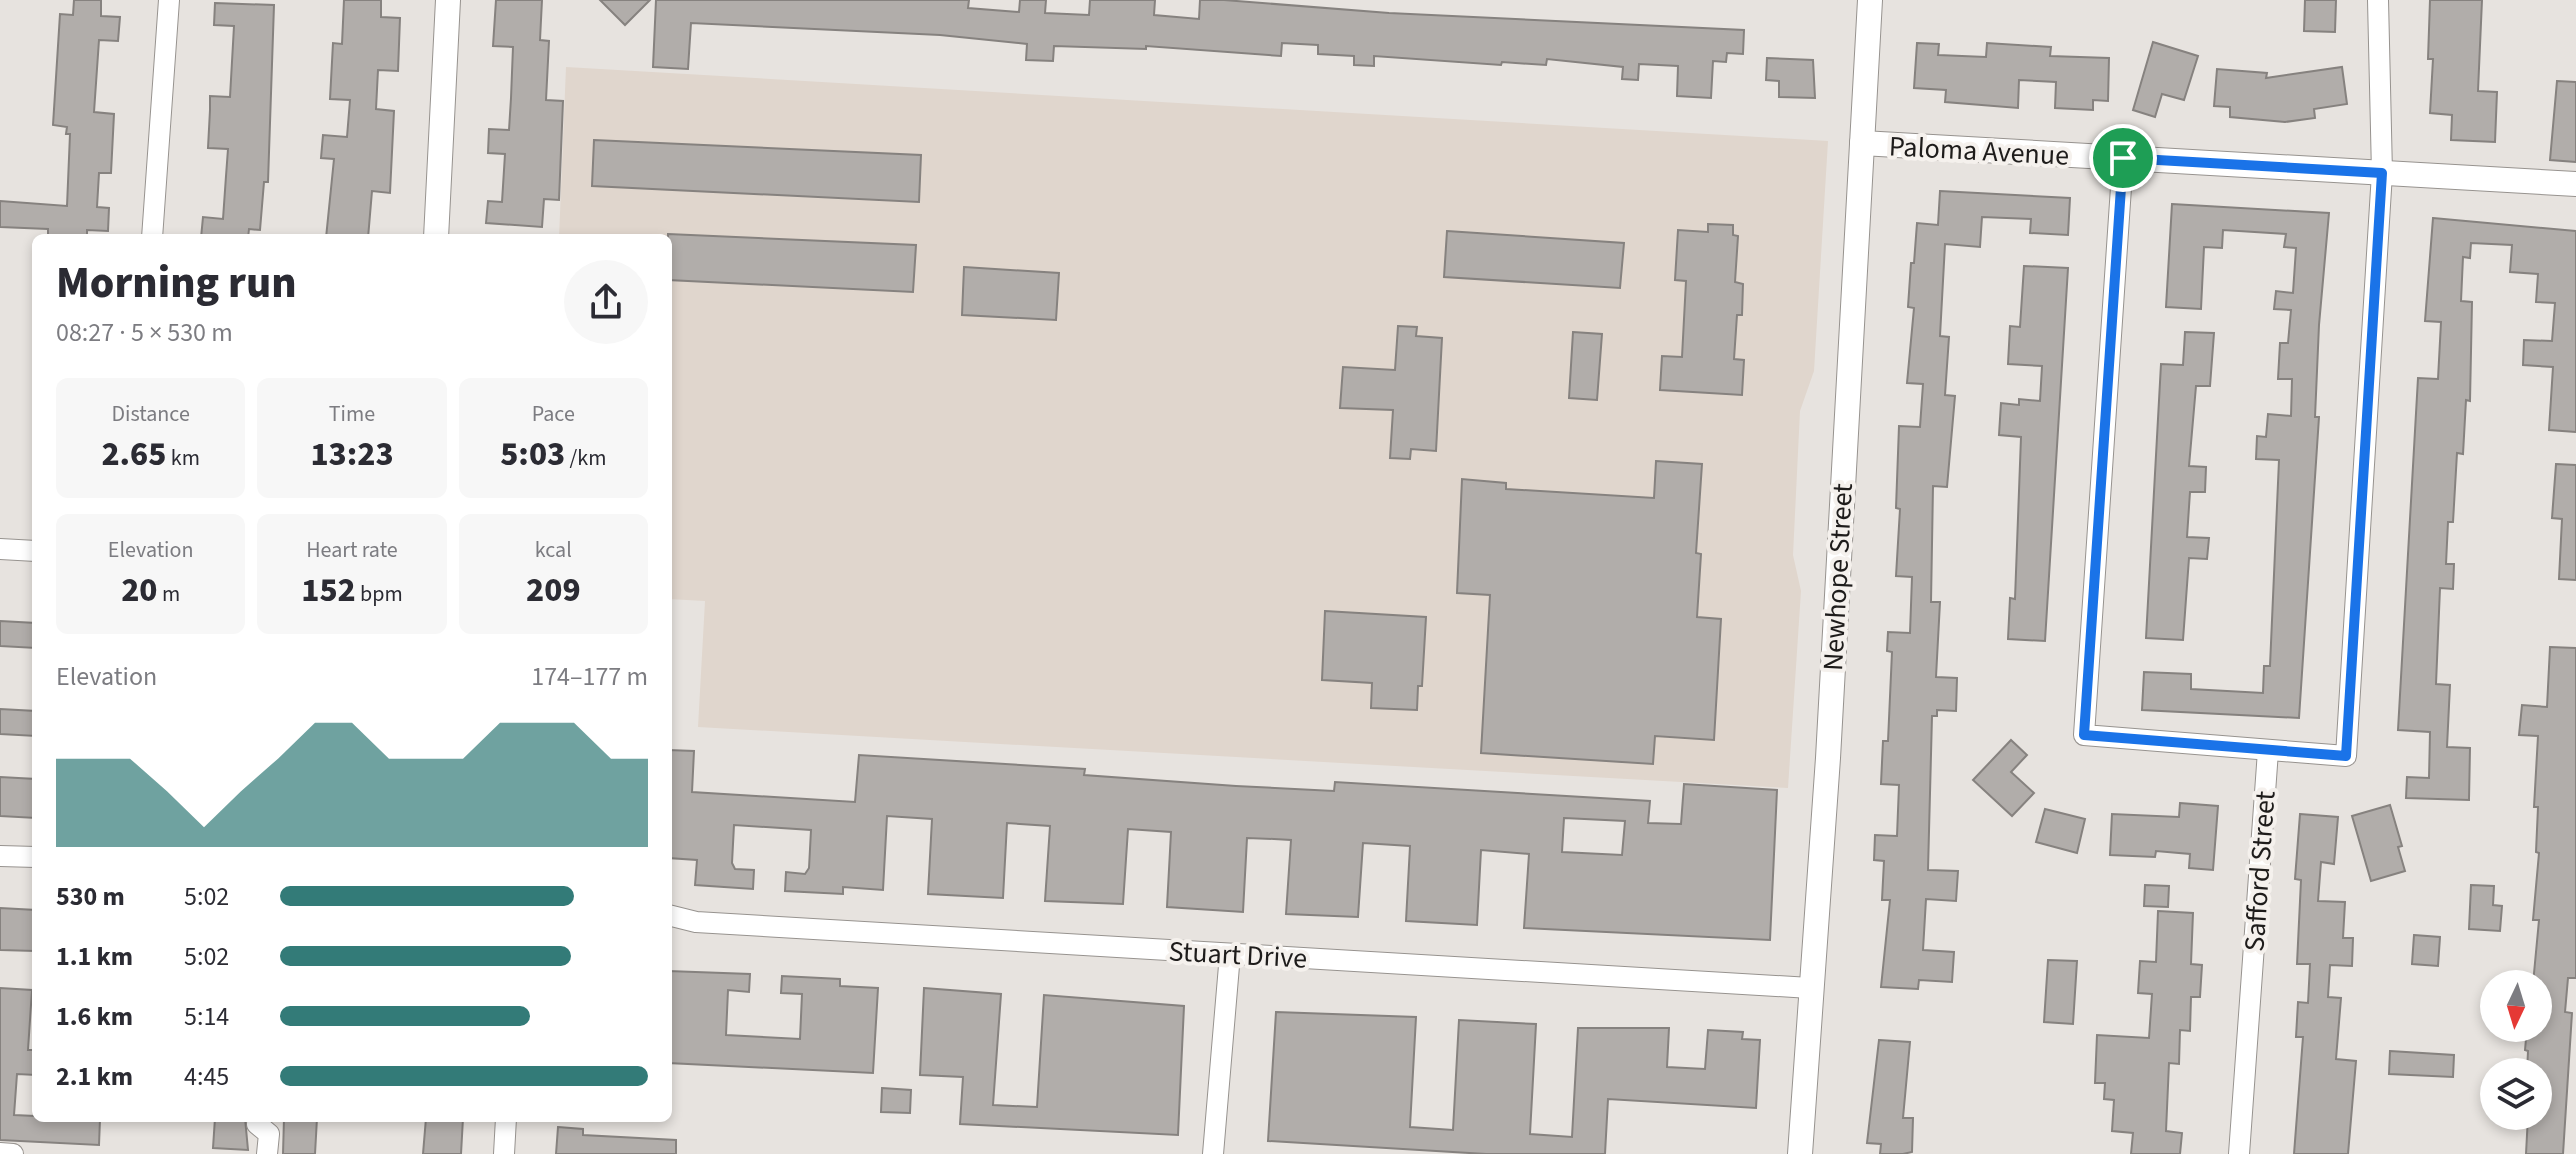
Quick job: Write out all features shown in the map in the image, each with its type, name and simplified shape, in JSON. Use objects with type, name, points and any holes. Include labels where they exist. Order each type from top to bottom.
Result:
[{"type":"street","points":[[152,234],[169,0]]},
{"type":"street","points":[[436,234],[448,0]]},
{"type":"street","name":"Newhope Street","points":[[1800,1154],[1828,758],[1870,0]]},
{"type":"street","name":"Safford Street","points":[[2239,1154],[2268,751],[2346,756],[2382,173],[2378,0]]},
{"type":"street","name":"Paloma Avenue","points":[[1862,143],[2576,184]]},
{"type":"street","points":[[2123,158],[2084,735],[2268,751]]},
{"type":"street","points":[[0,549],[32,551]]},
{"type":"street","points":[[0,856],[32,857]]},
{"type":"street","name":"Stuart Drive","points":[[672,916],[696,922],[1810,988]]},
{"type":"street","points":[[1213,1154],[1230,954]]},
{"type":"street","points":[[257,1122],[269,1134],[267,1154]]},
{"type":"street","points":[[504,1154],[506,1122]]},
{"type":"street","points":[[0,1153],[13,1154]]},
{"type":"shaded area","points":[[566,67],[1828,141],[1814,371],[1800,411],[1793,555],[1801,591],[1788,788],[698,727],[705,601],[672,599],[672,234],[559,234]]},
{"type":"building","points":[[74,0],[101,0],[101,16],[120,17],[118,41],[99,40],[94,112],[114,114],[111,173],[99,173],[97,207],[109,208],[108,231],[48,234],[48,229],[0,227],[0,201],[67,206],[70,134],[66,134],[67,127],[53,125],[60,14],[73,15]]},
{"type":"building","points":[[344,0],[381,0],[381,17],[400,18],[398,71],[378,70],[376,109],[394,111],[390,193],[372,191],[368,234],[326,234],[334,159],[321,158],[323,135],[347,137],[350,100],[330,99],[333,43],[342,44]]},
{"type":"building","points":[[496,0],[542,0],[540,40],[549,41],[546,100],[563,101],[559,200],[544,199],[542,227],[486,223],[488,201],[502,202],[505,154],[488,153],[489,129],[509,130],[511,98],[513,47],[493,46]]},
{"type":"building","points":[[600,0],[650,0],[625,25]]},
{"type":"building","points":[[656,0],[969,0],[968,8],[1019,12],[1020,0],[1046,0],[1045,13],[1089,15],[1090,0],[1155,0],[1154,15],[1199,19],[1200,0],[1224,0],[1389,13],[1744,30],[1743,54],[1727,53],[1726,62],[1713,61],[1711,98],[1677,96],[1678,66],[1639,64],[1638,80],[1622,79],[1623,67],[1547,59],[1546,65],[1502,62],[1501,65],[1374,56],[1374,66],[1354,65],[1354,56],[1318,54],[1318,45],[1282,43],[1281,56],[1146,46],[1146,49],[1054,46],[1053,61],[1026,60],[1027,44],[940,35],[691,23],[688,69],[653,67]]},
{"type":"building","points":[[2305,0],[2336,0],[2335,32],[2304,31]]},
{"type":"building","points":[[2430,0],[2482,0],[2478,91],[2497,92],[2495,142],[2451,140],[2452,115],[2430,113],[2433,59],[2428,59]]},
{"type":"building","points":[[215,3],[274,5],[268,182],[264,182],[260,230],[249,229],[248,234],[201,234],[203,217],[223,219],[228,149],[208,148],[210,96],[230,97],[234,26],[214,25]]},
{"type":"building","points":[[2153,42],[2198,56],[2184,100],[2162,94],[2155,117],[2133,110]]},
{"type":"building","points":[[1917,43],[1939,44],[1938,55],[1986,57],[1987,43],[2051,47],[2050,56],[2109,58],[2108,101],[2093,100],[2093,110],[2055,108],[2056,82],[2019,80],[2018,108],[1945,102],[1946,90],[1914,88]]},
{"type":"building","points":[[1767,58],[1813,60],[1815,98],[1779,97],[1779,81],[1766,80]]},
{"type":"building","points":[[2342,67],[2347,104],[2314,109],[2315,118],[2285,122],[2230,117],[2230,107],[2214,106],[2217,69],[2267,73],[2266,78]]},
{"type":"building","points":[[2557,81],[2576,82],[2576,162],[2550,160]]},
{"type":"building","points":[[594,140],[921,155],[919,202],[592,186]]},
{"type":"building","points":[[1940,191],[2070,198],[2068,235],[2030,233],[2031,219],[1982,217],[1980,247],[1945,244],[1940,336],[1949,337],[1945,395],[1955,396],[1947,487],[1933,486],[1931,602],[1940,602],[1936,677],[1957,678],[1956,711],[1937,710],[1937,716],[1932,716],[1928,870],[1958,871],[1956,901],[1926,899],[1923,950],[1954,952],[1952,982],[1919,980],[1918,989],[1881,987],[1890,900],[1882,900],[1884,861],[1874,860],[1875,835],[1897,836],[1899,785],[1881,784],[1883,741],[1888,741],[1892,652],[1887,651],[1888,632],[1910,633],[1912,577],[1896,576],[1900,509],[1896,508],[1899,426],[1920,427],[1923,384],[1907,383],[1914,308],[1908,307],[1911,263],[1914,263],[1917,223],[1938,225]]},
{"type":"building","points":[[2172,204],[2329,213],[2319,325],[2315,417],[2319,417],[2299,718],[2142,710],[2144,672],[2191,674],[2191,689],[2263,693],[2264,666],[2270,666],[2279,460],[2256,459],[2257,436],[2266,437],[2268,414],[2291,416],[2292,379],[2278,379],[2280,343],[2288,343],[2291,310],[2274,309],[2276,291],[2293,293],[2296,248],[2284,247],[2286,234],[2223,230],[2222,248],[2204,247],[2201,309],[2166,307]]},
{"type":"building","points":[[2433,218],[2576,231],[2576,432],[2549,430],[2553,367],[2523,365],[2524,340],[2552,341],[2555,303],[2536,302],[2538,274],[2510,272],[2512,245],[2471,243],[2470,258],[2463,257],[2461,301],[2472,302],[2470,401],[2466,400],[2463,454],[2457,453],[2453,522],[2448,522],[2446,564],[2454,564],[2453,589],[2440,588],[2436,684],[2450,685],[2447,747],[2470,748],[2469,800],[2406,798],[2407,777],[2429,778],[2430,732],[2398,730],[2418,378],[2438,379],[2441,322],[2425,321]]},
{"type":"building","points":[[1708,224],[1733,225],[1733,235],[1738,236],[1735,282],[1743,284],[1742,315],[1737,315],[1734,359],[1744,360],[1742,395],[1660,390],[1662,356],[1682,357],[1686,281],[1675,280],[1678,230],[1708,232]]},
{"type":"building","points":[[1447,231],[1624,243],[1620,288],[1444,277]]},
{"type":"building","points":[[672,234],[916,245],[913,292],[672,280]]},
{"type":"building","points":[[2024,266],[2068,268],[2045,641],[2008,639],[2010,598],[2015,599],[2021,437],[1999,435],[2001,403],[2019,405],[2019,399],[2040,401],[2042,366],[2008,364],[2010,326],[2020,327]]},
{"type":"building","points":[[964,267],[1059,273],[1056,320],[962,315]]},
{"type":"building","points":[[1398,326],[1417,327],[1416,336],[1442,338],[1436,451],[1411,449],[1410,459],[1390,458],[1393,410],[1340,408],[1343,367],[1395,370]]},
{"type":"building","points":[[1573,332],[1602,334],[1597,400],[1569,398]]},
{"type":"building","points":[[2185,332],[2214,333],[2210,386],[2196,386],[2189,466],[2206,467],[2205,492],[2190,492],[2187,537],[2209,538],[2207,559],[2189,558],[2183,640],[2146,638],[2161,364],[2183,365]]},
{"type":"building","points":[[1656,461],[1702,464],[1696,553],[1701,554],[1697,617],[1721,619],[1714,740],[1655,736],[1653,764],[1481,753],[1490,595],[1457,593],[1462,479],[1506,483],[1506,489],[1654,498]]},
{"type":"building","points":[[2556,464],[2576,465],[2576,580],[2559,579],[2562,519],[2552,518]]},
{"type":"building","points":[[1325,611],[1426,617],[1422,686],[1418,686],[1417,710],[1371,708],[1372,683],[1322,680]]},
{"type":"building","points":[[0,621],[32,623],[32,648],[0,646]]},
{"type":"building","points":[[2550,647],[2576,648],[2576,978],[2568,978],[2565,1012],[2572,1013],[2563,1154],[2526,1154],[2527,1130],[2552,1130],[2552,1058],[2528,1058],[2528,1051],[2525,1050],[2526,1042],[2552,1042],[2552,970],[2534,970],[2539,920],[2533,920],[2539,853],[2536,852],[2538,807],[2534,807],[2538,736],[2519,735],[2522,705],[2547,707]]},
{"type":"building","points":[[0,709],[32,711],[32,736],[0,734]]},
{"type":"building","points":[[2011,740],[2027,755],[2011,772],[2034,793],[2012,816],[1973,780]]},
{"type":"building","points":[[672,750],[694,751],[692,792],[855,802],[859,755],[1085,769],[1084,775],[1236,786],[1334,791],[1335,782],[1650,801],[1648,823],[1681,824],[1684,784],[1777,790],[1770,940],[1524,928],[1529,854],[1481,850],[1477,925],[1406,921],[1410,846],[1363,843],[1358,917],[1286,914],[1291,840],[1247,838],[1243,912],[1167,907],[1171,832],[1128,829],[1123,904],[1045,901],[1050,826],[1007,823],[1003,898],[928,894],[932,819],[887,816],[883,890],[843,887],[843,894],[785,891],[786,872],[805,874],[809,868],[811,830],[734,825],[732,863],[735,869],[754,870],[753,889],[695,885],[697,860],[672,858]],"holes":[[[1564,818],[1625,821],[1622,855],[1562,852]]]},
{"type":"building","points":[[0,777],[32,779],[32,818],[0,816]]},
{"type":"building","points":[[2180,803],[2218,806],[2213,870],[2189,868],[2190,854],[2156,851],[2155,857],[2110,855],[2112,814],[2179,817]]},
{"type":"building","points":[[2390,805],[2402,846],[2398,847],[2405,871],[2371,881],[2352,816]]},
{"type":"building","points":[[2045,809],[2085,819],[2077,853],[2036,842]]},
{"type":"building","points":[[2300,814],[2338,817],[2334,864],[2321,862],[2318,901],[2345,902],[2343,938],[2353,938],[2352,966],[2330,965],[2328,997],[2341,998],[2336,1059],[2356,1061],[2348,1154],[2294,1154],[2303,1037],[2296,1037],[2298,1002],[2308,1003],[2310,964],[2297,964],[2301,880],[2295,879]]},
{"type":"building","points":[[2145,885],[2169,886],[2168,907],[2144,906]]},
{"type":"building","points":[[2471,885],[2494,886],[2493,905],[2502,906],[2500,931],[2469,929]]},
{"type":"building","points":[[0,908],[32,910],[32,951],[0,950]]},
{"type":"building","points":[[2158,911],[2193,913],[2191,964],[2202,965],[2200,997],[2191,997],[2190,1031],[2180,1030],[2179,1064],[2169,1063],[2166,1131],[2182,1133],[2180,1154],[2131,1154],[2133,1133],[2112,1131],[2114,1100],[2104,1099],[2105,1083],[2095,1083],[2097,1035],[2149,1038],[2152,994],[2138,993],[2140,961],[2156,962]]},
{"type":"building","points":[[2414,935],[2440,937],[2438,966],[2412,964]]},
{"type":"building","points":[[2048,960],[2077,961],[2073,1024],[2044,1022]]},
{"type":"building","points":[[672,971],[750,974],[749,992],[728,990],[726,1035],[800,1039],[802,994],[781,993],[782,976],[840,979],[840,986],[878,988],[873,1073],[672,1063]]},
{"type":"building","points":[[0,988],[32,990],[28,1050],[32,1050],[32,1075],[17,1074],[14,1115],[32,1116],[32,1122],[100,1122],[99,1145],[0,1140]]},
{"type":"building","points":[[924,988],[1001,994],[993,1105],[1037,1107],[1044,995],[1184,1006],[1178,1135],[960,1124],[963,1077],[920,1075]]},
{"type":"building","points":[[1276,1012],[1416,1017],[1410,1127],[1453,1130],[1459,1020],[1536,1024],[1530,1134],[1572,1137],[1578,1028],[1669,1028],[1667,1067],[1705,1069],[1708,1030],[1743,1032],[1742,1039],[1760,1040],[1756,1108],[1608,1099],[1605,1154],[1486,1154],[1268,1141]]},
{"type":"building","points":[[1879,1040],[1910,1042],[1903,1118],[1913,1118],[1912,1152],[1880,1154],[1881,1144],[1867,1143]]},
{"type":"building","points":[[2390,1051],[2454,1055],[2453,1077],[2389,1074]]},
{"type":"building","points":[[882,1088],[911,1090],[910,1113],[881,1112]]},
{"type":"building","points":[[215,1122],[245,1122],[248,1150],[213,1148]]},
{"type":"building","points":[[284,1122],[317,1122],[315,1154],[283,1154]]},
{"type":"building","points":[[426,1122],[463,1122],[461,1154],[423,1154]]},
{"type":"building","points":[[558,1127],[583,1129],[583,1135],[676,1140],[676,1154],[556,1154]]},
{"type":"route","points":[[2123,158],[2382,173],[2346,756],[2084,735],[2123,158]]}]
